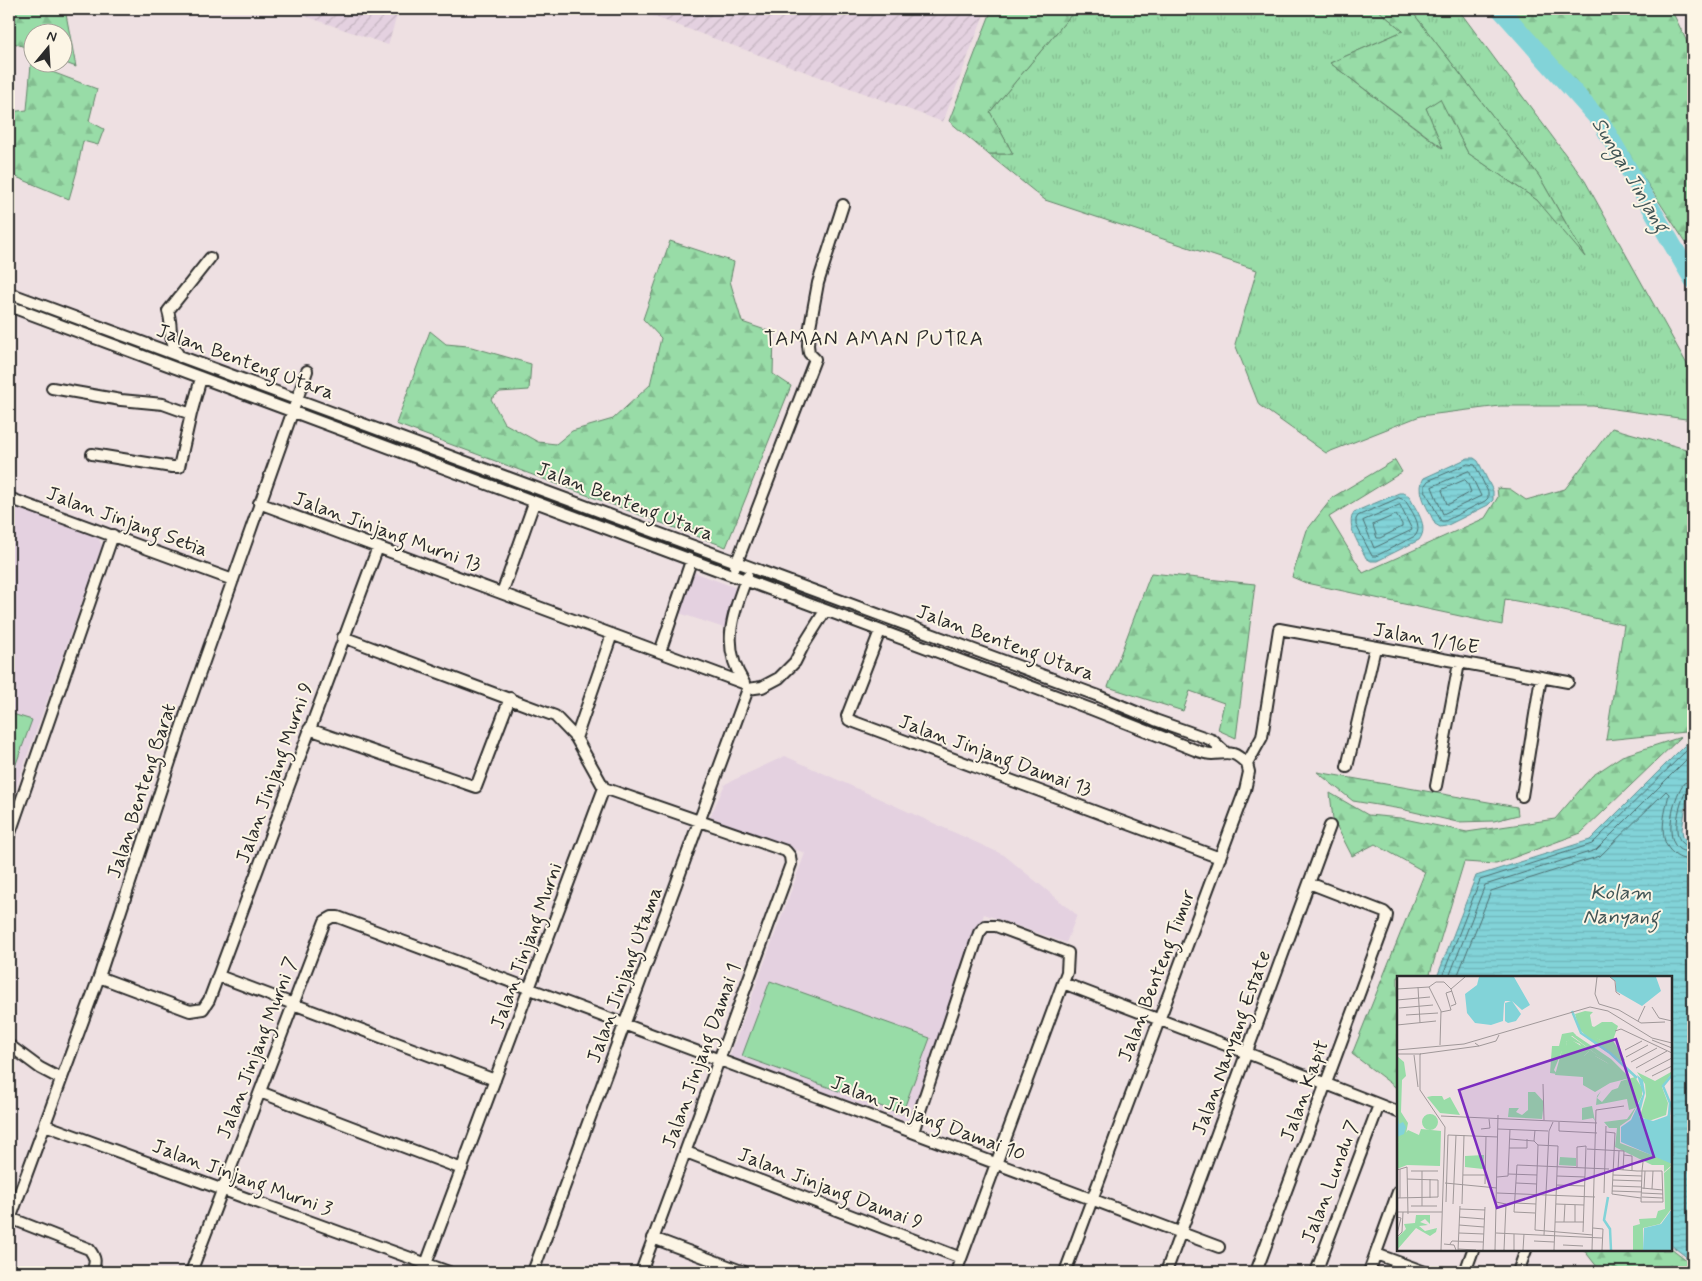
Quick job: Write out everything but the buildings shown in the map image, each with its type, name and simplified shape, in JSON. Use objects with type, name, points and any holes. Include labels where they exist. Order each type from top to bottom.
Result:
[{"type":"street","points":[[732,576],[814,359],[808,345],[818,283],[827,250],[843,205]]},
{"type":"street","points":[[180,357],[173,347],[170,338],[171,320],[168,311],[210,258]]},
{"type":"street","name":"Jalan Benteng Utara","points":[[9,293],[1096,695],[1155,720],[1212,740],[1225,752]]},
{"type":"street","name":"Jalan Benteng Utara","points":[[9,306],[1091,709],[1195,750],[1211,754],[1225,752],[1236,754],[1247,764]]},
{"type":"street","name":"Jalan Benteng Barat","points":[[10,1220],[99,977],[190,701],[307,371]]},
{"type":"street","points":[[92,454],[179,467],[201,378]]},
{"type":"street","points":[[52,388],[121,400],[163,404],[191,414]]},
{"type":"street","points":[[381,446],[386,432]]},
{"type":"street","name":"Jalan Jinjang Setia","points":[[9,498],[233,580]]},
{"type":"street","name":"Jalan Jinjang Murni 13","points":[[259,503],[660,652],[746,686]]},
{"type":"street","name":"Jalan Jinjang Murni 13","points":[[502,593],[534,503]]},
{"type":"street","points":[[9,836],[113,536]]},
{"type":"street","name":"Jalan Jinjang Murni 9","points":[[99,977],[190,1010],[203,1009],[209,1000],[378,547]]},
{"type":"street","points":[[660,652],[691,561]]},
{"type":"street","points":[[750,568],[730,631],[731,652],[736,671],[746,686],[762,687],[779,678],[795,662],[825,611]]},
{"type":"street","name":"Jalan 1/16E","points":[[1247,764],[1262,737],[1279,629],[1568,682]]},
{"type":"street","name":"Jalan Jinjang Damai 13","points":[[880,631],[847,716],[849,720],[1220,858]]},
{"type":"street","points":[[576,738],[612,634]]},
{"type":"street","points":[[344,637],[555,716],[576,738],[604,788],[699,821]]},
{"type":"street","points":[[1347,767],[1375,648]]},
{"type":"street","points":[[1436,786],[1458,663]]},
{"type":"street","points":[[1522,796],[1541,677]]},
{"type":"street","name":"Jalan Jinjang Utama","points":[[533,1272],[626,1024],[746,686]]},
{"type":"street","points":[[309,729],[476,787],[510,698]]},
{"type":"street","name":"Jalan Benteng Timur","points":[[1065,1272],[1245,790],[1249,772],[1247,764]]},
{"type":"street","name":"Jalan Jinjang Murni","points":[[425,1268],[604,788]]},
{"type":"street","name":"Jalan Jinjang Damai 1","points":[[641,1272],[791,864],[790,856],[786,851],[699,821]]},
{"type":"street","name":"Jalan Nanyang Estate","points":[[1166,1272],[1330,826]]},
{"type":"street","name":"Jalan Kapit","points":[[1260,1271],[1387,915],[1384,912],[1309,883]]},
{"type":"street","name":"Jalan Jinjang Damai 10","points":[[325,921],[332,917],[338,917],[1219,1247]]},
{"type":"street","name":"Jalan Jinjang Murni 7","points":[[191,1272],[325,921]]},
{"type":"street","points":[[913,1132],[979,933],[985,926],[996,926],[1068,953],[1067,972],[956,1272]]},
{"type":"street","points":[[219,976],[495,1080]]},
{"type":"street","points":[[1063,983],[1397,1112]]},
{"type":"street","points":[[9,1045],[40,1068],[61,1079]]},
{"type":"street","points":[[260,1092],[462,1169]]},
{"type":"street","name":"Jalan Lundu 7","points":[[1316,1272],[1379,1105]]},
{"type":"street","name":"Jalan Jinjang Murni 3","points":[[45,1125],[223,1190],[425,1268],[449,1272]]},
{"type":"street","name":"Jalan Jinjang Damai 9","points":[[686,1152],[961,1258]]},
{"type":"street","points":[[1369,1272],[1395,1211],[1397,1198]]},
{"type":"street","points":[[10,1220],[89,1249],[94,1254],[96,1261],[92,1272]]},
{"type":"street","points":[[654,1238],[744,1272]]},
{"type":"street","points":[[1465,1272],[1473,1251]]},
{"type":"street","points":[[1518,1272],[1526,1251]]},
{"type":"street","points":[[1376,1254],[1425,1272]]},
{"type":"shaded area","points":[[285,9],[399,9],[388,45]]},
{"type":"shaded area","points":[[633,9],[986,9],[943,122]]},
{"type":"shaded area","points":[[9,504],[98,537],[102,546],[9,807]]},
{"type":"shaded area","points":[[691,571],[739,589],[727,629],[676,612]]},
{"type":"shaded area","points":[[785,756],[1004,855],[1077,915],[1066,943],[984,914],[910,1122],[729,1058],[805,853],[710,817],[725,784]]},
{"type":"green space","points":[[9,9],[65,9],[67,22],[22,22],[22,46],[9,41]]},
{"type":"green space","points":[[992,9],[1076,9],[990,112],[1013,154],[988,154],[949,121]]},
{"type":"green space","points":[[1076,9],[1377,9],[1403,31],[1330,63],[1442,148],[1426,108],[1440,98],[1468,153],[1537,200],[1583,253],[1539,176],[1410,9],[1458,9],[1585,181],[1693,375],[1693,420],[1593,406],[1500,406],[1420,416],[1326,453],[1259,405],[1235,344],[1257,270],[1045,200],[988,154],[1013,154],[990,112]]},
{"type":"green space","points":[[1377,9],[1410,9],[1539,176],[1585,257],[1537,200],[1468,153],[1440,99],[1426,108],[1443,148],[1330,63],[1403,31]]},
{"type":"green space","points":[[1506,9],[1671,9],[1693,54],[1693,242],[1686,243],[1611,128]]},
{"type":"green space","points":[[72,46],[76,67],[72,65]]},
{"type":"green space","points":[[30,72],[52,72],[97,89],[89,121],[104,129],[98,145],[83,141],[69,199],[9,174],[9,112],[27,110]]},
{"type":"green space","points":[[670,241],[734,262],[730,281],[742,322],[774,333],[773,374],[791,386],[726,547],[396,424],[430,331],[446,344],[468,346],[531,364],[529,390],[500,392],[491,399],[504,423],[538,442],[556,444],[572,431],[613,419],[650,385],[661,338],[643,319]]},
{"type":"green space","points":[[1612,428],[1693,451],[1693,723],[1685,732],[1606,740],[1624,625],[1505,599],[1502,625],[1306,583],[1292,577],[1307,530],[1333,497],[1395,460],[1402,472],[1329,517],[1363,573],[1485,518],[1498,497],[1497,488],[1510,489],[1526,500],[1565,489]]},
{"type":"green space","points":[[1151,573],[1255,584],[1236,738],[1218,730],[1224,703],[1190,691],[1183,711],[1108,687]]},
{"type":"green space","points":[[9,713],[32,720],[9,783]]},
{"type":"green space","points":[[1681,737],[1581,833],[1496,864],[1464,862],[1429,976],[1397,976],[1397,1088],[1352,1054],[1425,872],[1375,844],[1352,856],[1333,819],[1330,793],[1368,815],[1400,818],[1467,832],[1555,819],[1592,776],[1622,756]]},
{"type":"green space","points":[[1317,772],[1517,807],[1518,815],[1494,821],[1457,822],[1401,809],[1353,801]]},
{"type":"green space","points":[[770,981],[930,1038],[902,1114],[742,1056]]},
{"type":"green space","points":[[1672,1249],[1693,1265],[1693,1272],[1601,1272],[1585,1251],[1672,1251]]},
{"type":"water","points":[[1468,458],[1474,458],[1478,461],[1493,491],[1493,500],[1488,505],[1446,526],[1440,527],[1435,524],[1422,495],[1421,489],[1424,478]]},
{"type":"water","points":[[1399,493],[1409,496],[1422,523],[1422,535],[1419,540],[1377,561],[1371,561],[1366,558],[1354,535],[1351,523],[1354,512]]},
{"type":"water","name":"Kolam Nanyang","points":[[1693,737],[1693,788],[1687,799],[1682,830],[1683,837],[1688,841],[1690,839],[1693,841],[1693,1262],[1672,1246],[1672,976],[1437,976],[1476,876],[1590,840]]},
{"type":"waterway","name":"Sungai Jinjang","points":[[1500,9],[1601,122],[1693,280]]},
{"type":"district","name":"TAMAN AMAN PUTRA","points":[[874,339]]}]
